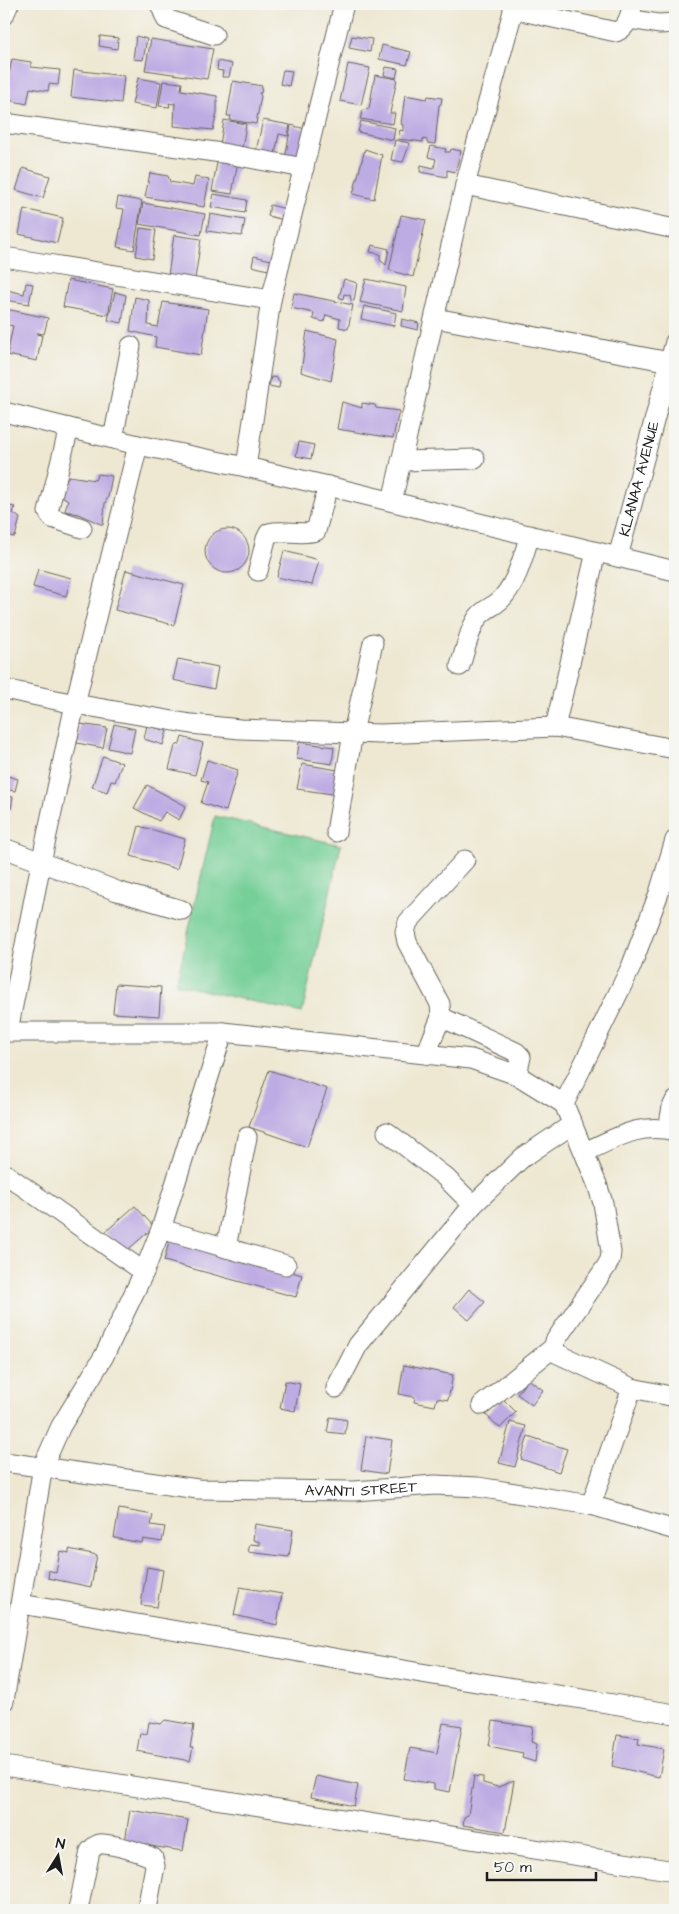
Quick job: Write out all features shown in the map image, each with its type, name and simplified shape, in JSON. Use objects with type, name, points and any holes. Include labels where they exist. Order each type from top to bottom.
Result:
[{"type":"street","points":[[4,15],[10,4]]},
{"type":"street","points":[[160,4],[166,19],[214,35]]},
{"type":"street","points":[[246,467],[271,300],[344,4]]},
{"type":"street","points":[[392,501],[465,185],[514,6],[616,32],[622,30],[631,11],[659,24],[675,23]]},
{"type":"street","points":[[4,123],[254,158],[304,168]]},
{"type":"street","points":[[465,185],[675,229]]},
{"type":"street","points":[[4,257],[271,300]]},
{"type":"street","points":[[435,318],[670,362]]},
{"type":"street","name":"KLANAA AVENUE","points":[[618,557],[675,342]]},
{"type":"street","points":[[113,439],[131,346]]},
{"type":"street","points":[[4,412],[138,445],[246,467],[392,501],[675,571]]},
{"type":"street","points":[[68,428],[48,512],[52,518],[82,528]]},
{"type":"street","points":[[138,445],[75,704],[40,863],[6,1032],[223,1032],[471,1059],[517,1075],[564,1104],[597,1184],[603,1204],[611,1252],[610,1260],[606,1267],[555,1341],[554,1347],[556,1352],[632,1388],[675,1397]]},
{"type":"street","points":[[401,461],[475,458]]},
{"type":"street","points":[[258,571],[269,533],[275,531],[308,534],[316,531],[328,486]]},
{"type":"street","points":[[460,666],[474,625],[480,614],[504,598],[513,582],[530,536]]},
{"type":"street","points":[[555,727],[596,552]]},
{"type":"street","points":[[336,832],[353,733],[373,643]]},
{"type":"street","points":[[4,688],[75,704],[191,724],[240,729],[380,734],[555,727],[675,749]]},
{"type":"street","points":[[564,1104],[631,967],[659,893],[675,840]]},
{"type":"street","points":[[4,848],[117,891],[182,910]]},
{"type":"street","points":[[426,1054],[441,1017],[440,1004],[406,942],[405,932],[408,922],[464,860]]},
{"type":"street","points":[[441,1017],[516,1052],[520,1057],[517,1075]]},
{"type":"street","points":[[4,1701],[42,1466],[61,1426],[104,1356],[144,1272],[161,1229],[223,1032]]},
{"type":"street","points":[[584,1152],[632,1130],[672,1130],[672,1107],[675,1100]]},
{"type":"street","points":[[336,1388],[358,1345],[474,1205],[522,1158],[573,1124]]},
{"type":"street","points":[[387,1132],[445,1177],[474,1205]]},
{"type":"street","points":[[226,1248],[247,1137]]},
{"type":"street","points":[[4,1174],[144,1272]]},
{"type":"street","points":[[161,1229],[286,1265]]},
{"type":"street","points":[[482,1405],[554,1347]]},
{"type":"street","points":[[591,1505],[632,1388]]},
{"type":"street","name":"AVANTI STREET","points":[[4,1462],[198,1489],[354,1491],[435,1485],[478,1488],[591,1505],[675,1530]]},
{"type":"street","points":[[21,1604],[412,1672],[675,1714]]},
{"type":"street","points":[[4,1766],[675,1871]]},
{"type":"street","points":[[78,1910],[90,1851],[94,1846],[102,1843],[145,1854],[153,1858],[155,1866],[147,1908]]},
{"type":"green space","points":[[215,816],[341,845],[302,1013],[176,984]]},
{"type":"building","points":[[100,36],[118,38],[117,49],[99,46]]},
{"type":"building","points":[[136,36],[147,39],[143,60],[133,59]]},
{"type":"building","points":[[352,36],[372,39],[370,52],[349,48]]},
{"type":"building","points":[[151,39],[213,49],[207,79],[145,70]]},
{"type":"building","points":[[382,45],[411,52],[407,65],[379,59]]},
{"type":"building","points":[[12,59],[31,62],[31,67],[60,70],[58,85],[49,84],[48,91],[30,88],[27,104],[8,100],[11,88],[4,86]]},
{"type":"building","points":[[218,61],[232,64],[229,77],[222,77],[223,71],[217,70]]},
{"type":"building","points":[[348,64],[370,68],[361,105],[340,101]]},
{"type":"building","points":[[386,67],[398,69],[396,78],[384,75]]},
{"type":"building","points":[[74,70],[124,76],[121,103],[71,97]]},
{"type":"building","points":[[283,70],[292,71],[289,86],[280,84]]},
{"type":"building","points":[[375,75],[397,79],[390,113],[395,113],[393,124],[360,119],[363,110],[369,109]]},
{"type":"building","points":[[138,78],[161,82],[157,108],[132,104]]},
{"type":"building","points":[[163,81],[182,83],[181,90],[217,96],[217,112],[213,130],[174,126],[175,103],[169,103],[170,107],[159,106]]},
{"type":"building","points":[[233,81],[262,86],[261,93],[259,93],[261,96],[256,124],[230,120],[231,116],[227,116]]},
{"type":"building","points":[[405,95],[427,99],[428,96],[442,98],[439,105],[435,144],[427,143],[427,140],[423,139],[423,142],[398,139],[400,130],[403,131],[403,125],[401,124]]},
{"type":"building","points":[[224,120],[246,124],[242,149],[220,145]]},
{"type":"building","points":[[263,120],[290,125],[288,136],[279,134],[275,154],[256,151]]},
{"type":"building","points":[[361,121],[395,128],[393,140],[358,132]]},
{"type":"building","points":[[291,125],[305,129],[298,161],[285,159]]},
{"type":"building","points":[[395,140],[410,143],[403,162],[391,160]]},
{"type":"building","points":[[431,146],[446,149],[445,152],[450,152],[451,149],[461,151],[455,172],[447,170],[447,177],[420,172],[421,165],[434,168],[436,159],[428,157]]},
{"type":"building","points":[[365,149],[382,155],[374,199],[353,194]]},
{"type":"building","points":[[218,157],[238,161],[232,194],[212,191]]},
{"type":"building","points":[[23,168],[50,176],[43,198],[16,190]]},
{"type":"building","points":[[150,173],[168,176],[170,182],[193,186],[195,177],[209,180],[204,207],[145,197]]},
{"type":"building","points":[[214,194],[247,200],[245,213],[211,207]]},
{"type":"building","points":[[118,197],[142,201],[134,250],[117,247],[124,209],[116,208]]},
{"type":"building","points":[[4,202],[9,204],[4,220]]},
{"type":"building","points":[[143,203],[205,214],[201,235],[139,224]]},
{"type":"building","points":[[270,205],[286,209],[284,220],[268,216]]},
{"type":"building","points":[[24,209],[63,218],[57,243],[19,234]]},
{"type":"building","points":[[210,214],[245,220],[242,236],[207,231]]},
{"type":"building","points":[[401,215],[426,220],[413,277],[389,270]]},
{"type":"building","points":[[140,228],[156,230],[152,259],[136,256]]},
{"type":"building","points":[[174,235],[201,239],[195,279],[168,275]]},
{"type":"building","points":[[372,245],[389,249],[386,265],[380,260],[380,254],[370,252]]},
{"type":"building","points":[[254,256],[271,260],[268,270],[252,266]]},
{"type":"building","points":[[344,279],[357,283],[354,301],[351,300],[350,295],[344,294],[343,299],[339,297]]},
{"type":"building","points":[[366,279],[406,287],[403,311],[360,302]]},
{"type":"building","points":[[68,280],[113,289],[108,315],[63,307]]},
{"type":"building","points":[[26,283],[33,284],[29,304],[5,300],[7,290],[24,294]]},
{"type":"building","points":[[115,292],[126,295],[122,323],[108,320]]},
{"type":"building","points":[[294,293],[353,305],[348,329],[339,327],[340,319],[326,315],[324,322],[313,319],[314,313],[291,308]]},
{"type":"building","points":[[135,297],[149,300],[148,325],[158,327],[163,302],[208,309],[201,355],[155,347],[156,337],[130,331]]},
{"type":"building","points":[[364,306],[396,313],[394,326],[361,319]]},
{"type":"building","points":[[6,309],[48,318],[44,334],[37,333],[42,335],[37,361],[7,355],[13,326],[4,324]]},
{"type":"building","points":[[402,319],[419,323],[418,330],[401,326]]},
{"type":"building","points":[[307,331],[338,339],[331,381],[301,372]]},
{"type":"building","points":[[271,377],[278,378],[278,381],[280,381],[279,388],[269,386]]},
{"type":"building","points":[[342,402],[362,408],[362,403],[375,405],[376,408],[399,411],[393,438],[337,429]]},
{"type":"building","points":[[299,442],[314,445],[311,459],[296,456]]},
{"type":"building","points":[[98,474],[112,476],[105,503],[103,525],[78,514],[65,511],[68,500],[62,496],[62,486],[69,476],[95,480]]},
{"type":"building","points":[[4,505],[15,507],[13,513],[20,518],[15,537],[4,535]]},
{"type":"building","points":[[223,529],[231,529],[243,535],[249,551],[243,567],[231,573],[223,573],[211,567],[205,555],[205,547],[211,535]]},
{"type":"building","points":[[284,551],[319,560],[312,585],[277,577]]},
{"type":"building","points":[[38,569],[71,578],[66,596],[33,587]]},
{"type":"building","points":[[126,570],[184,585],[174,625],[115,610]]},
{"type":"building","points":[[178,659],[218,667],[214,689],[173,680]]},
{"type":"building","points":[[80,724],[107,728],[103,748],[77,743]]},
{"type":"building","points":[[114,724],[135,729],[130,753],[108,748]]},
{"type":"building","points":[[147,725],[167,731],[163,745],[144,739]]},
{"type":"building","points":[[182,737],[203,743],[195,775],[169,769],[175,746],[180,744]]},
{"type":"building","points":[[299,742],[334,747],[332,764],[297,759]]},
{"type":"building","points":[[103,756],[122,763],[115,782],[111,781],[107,792],[92,787]]},
{"type":"building","points":[[207,760],[238,770],[226,811],[201,803],[208,782],[201,780]]},
{"type":"building","points":[[302,764],[344,771],[339,795],[297,789]]},
{"type":"building","points":[[4,775],[18,779],[15,791],[4,789]]},
{"type":"building","points":[[147,785],[186,806],[179,820],[165,812],[159,821],[134,808]]},
{"type":"building","points":[[4,795],[13,797],[11,809],[4,808]]},
{"type":"building","points":[[139,826],[185,839],[177,869],[131,856]]},
{"type":"building","points":[[116,984],[161,987],[159,1016],[113,1013]]},
{"type":"building","points":[[269,1070],[327,1089],[307,1147],[249,1127]]},
{"type":"building","points":[[135,1206],[154,1227],[124,1253],[105,1232]]},
{"type":"building","points":[[170,1238],[302,1275],[296,1297],[164,1261]]},
{"type":"building","points":[[469,1289],[485,1302],[469,1320],[454,1307]]},
{"type":"building","points":[[404,1365],[453,1375],[448,1400],[437,1398],[435,1406],[414,1402],[415,1397],[399,1394]]},
{"type":"building","points":[[528,1379],[543,1390],[532,1405],[517,1394]]},
{"type":"building","points":[[285,1381],[300,1384],[295,1411],[280,1408]]},
{"type":"building","points":[[503,1399],[516,1412],[500,1428],[486,1415]]},
{"type":"building","points":[[330,1417],[347,1420],[345,1434],[327,1432]]},
{"type":"building","points":[[510,1422],[526,1426],[515,1467],[499,1463]]},
{"type":"building","points":[[366,1436],[392,1440],[387,1474],[361,1470]]},
{"type":"building","points":[[528,1436],[567,1449],[559,1472],[521,1459]]},
{"type":"building","points":[[119,1509],[153,1515],[151,1525],[165,1527],[162,1542],[143,1539],[142,1543],[114,1538]]},
{"type":"building","points":[[255,1524],[293,1530],[289,1557],[248,1552],[250,1544],[260,1545],[260,1542],[253,1540]]},
{"type":"building","points":[[69,1549],[97,1555],[91,1587],[48,1578],[49,1570],[56,1573],[60,1551],[69,1553]]},
{"type":"building","points":[[147,1567],[163,1570],[157,1607],[141,1605]]},
{"type":"building","points":[[240,1587],[282,1594],[277,1625],[234,1615]]},
{"type":"building","points":[[4,1620],[7,1620],[5,1635],[4,1635]]},
{"type":"building","points":[[165,1720],[194,1725],[190,1748],[193,1748],[190,1761],[137,1751],[140,1733],[147,1734],[149,1722],[161,1724]]},
{"type":"building","points":[[493,1721],[533,1727],[531,1742],[537,1744],[535,1762],[522,1758],[523,1753],[489,1746]]},
{"type":"building","points":[[443,1723],[462,1726],[450,1792],[434,1789],[434,1784],[404,1779],[410,1748],[437,1753]]},
{"type":"building","points":[[617,1735],[639,1738],[638,1744],[664,1749],[659,1777],[612,1766]]},
{"type":"building","points":[[316,1776],[358,1785],[354,1806],[311,1797]]},
{"type":"building","points":[[474,1776],[483,1777],[483,1783],[498,1787],[514,1781],[505,1832],[463,1825],[464,1817],[468,1815]]},
{"type":"building","points":[[130,1810],[188,1820],[183,1851],[125,1842]]}]
